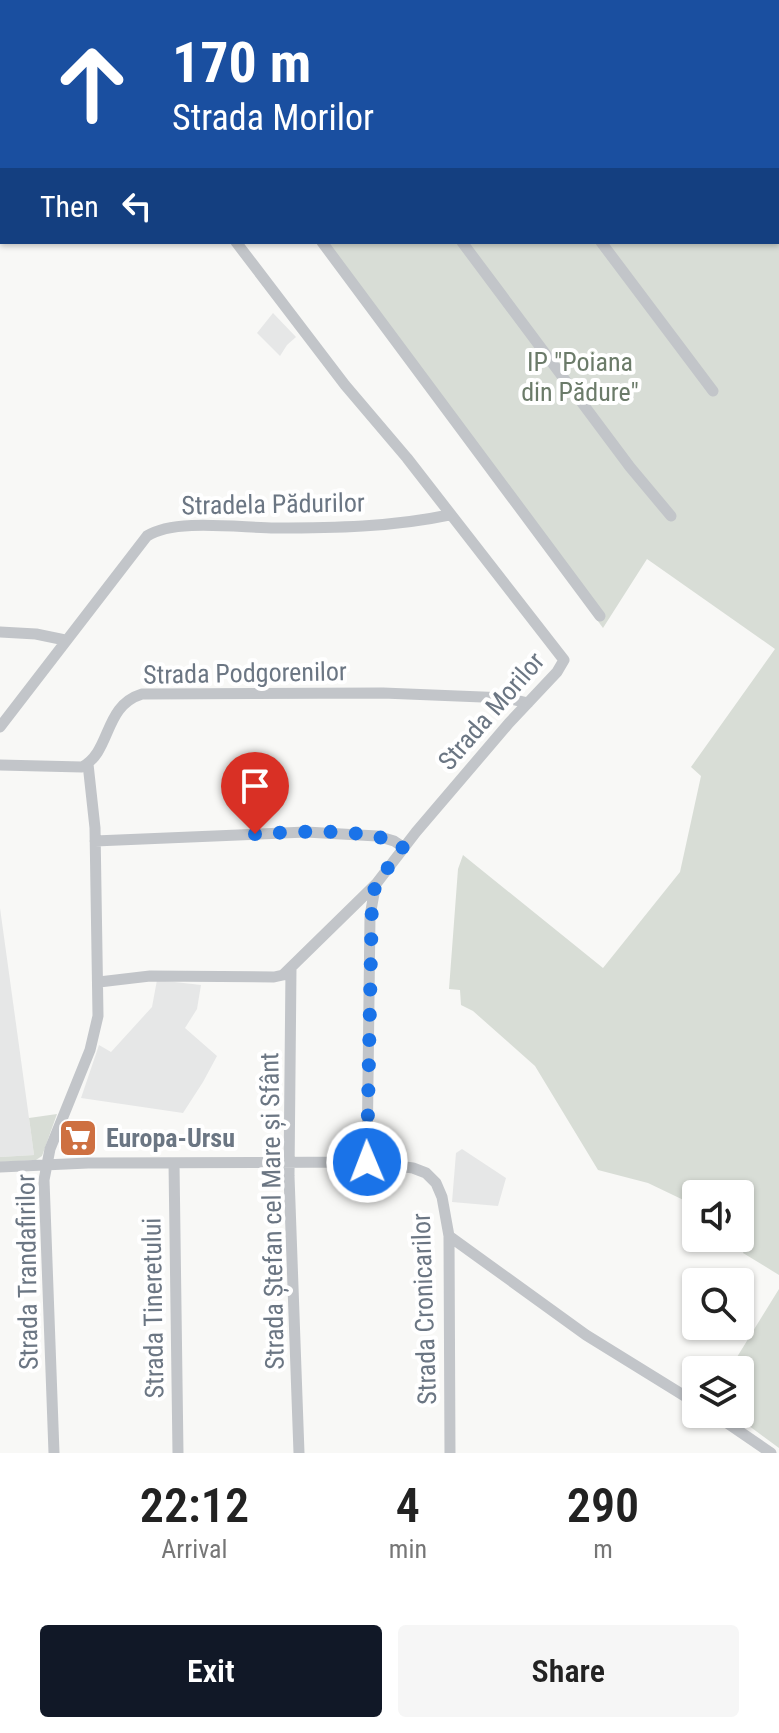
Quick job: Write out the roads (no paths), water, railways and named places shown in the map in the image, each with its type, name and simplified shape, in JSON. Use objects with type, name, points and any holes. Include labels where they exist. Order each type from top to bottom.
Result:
[{"type":"street","name":"Strada Morilor","points":[[238,244],[345,385],[407,458],[564,660],[557,672],[403,847],[376,884],[291,968]]},
{"type":"street","points":[[323,244],[600,616]]},
{"type":"street","points":[[463,244],[630,467],[671,516]]},
{"type":"street","points":[[603,244],[713,391]]},
{"type":"street","name":"Stradela Pădurilor","points":[[0,727],[147,536],[155,531],[189,527],[387,524],[449,515]]},
{"type":"street","points":[[0,632],[36,634],[65,640]]},
{"type":"street","name":"Strada Podgorenilor","points":[[88,764],[121,705],[130,697],[142,694],[383,693],[499,697],[528,703]]},
{"type":"street","points":[[0,765],[73,767],[88,764]]},
{"type":"street","name":"Strada Trandafirilor","points":[[54,1453],[44,1180],[46,1164],[90,1050],[98,1016],[95,841],[92,778],[88,764]]},
{"type":"street","points":[[95,841],[306,832],[377,836],[403,847]]},
{"type":"street","points":[[367,1162],[370,916],[376,884]]},
{"type":"street","points":[[99,982],[150,976],[274,977],[291,968]]},
{"type":"street","name":"Strada Ștefan cel Mare și Sfânt","points":[[291,968],[289,1162],[299,1453]]},
{"type":"street","name":"Strada Cronicarilor","points":[[0,1167],[367,1162],[413,1168],[426,1173],[436,1183],[442,1197],[449,1236],[450,1453]]},
{"type":"street","name":"Strada Tineretului","points":[[174,1163],[178,1453]]},
{"type":"street","points":[[449,1236],[586,1335],[682,1394]]},
{"type":"street","points":[[734,1428],[771,1453]]},
{"type":"place","name":"Europa-Ursu","points":[[78,1138]]},
{"type":"park label","name":"IP \"Poiana din Pădure\"","points":[[580,377]]}]
